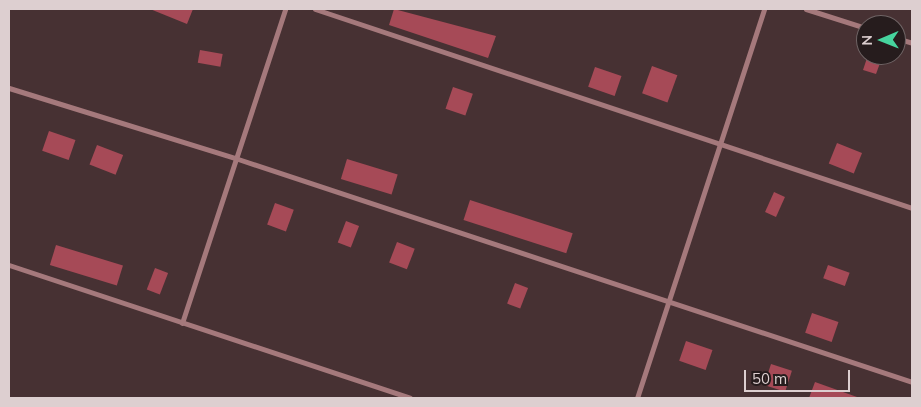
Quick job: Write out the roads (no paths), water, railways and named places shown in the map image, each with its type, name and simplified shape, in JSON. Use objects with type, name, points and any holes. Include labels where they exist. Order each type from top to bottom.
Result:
[{"type":"street","points":[[182,323],[285,9]]},
{"type":"street","points":[[315,9],[912,208]]},
{"type":"street","points":[[637,398],[764,9]]},
{"type":"street","points":[[806,9],[856,25]]},
{"type":"street","points":[[9,88],[235,158],[912,382]]},
{"type":"street","points":[[9,265],[410,398]]}]
